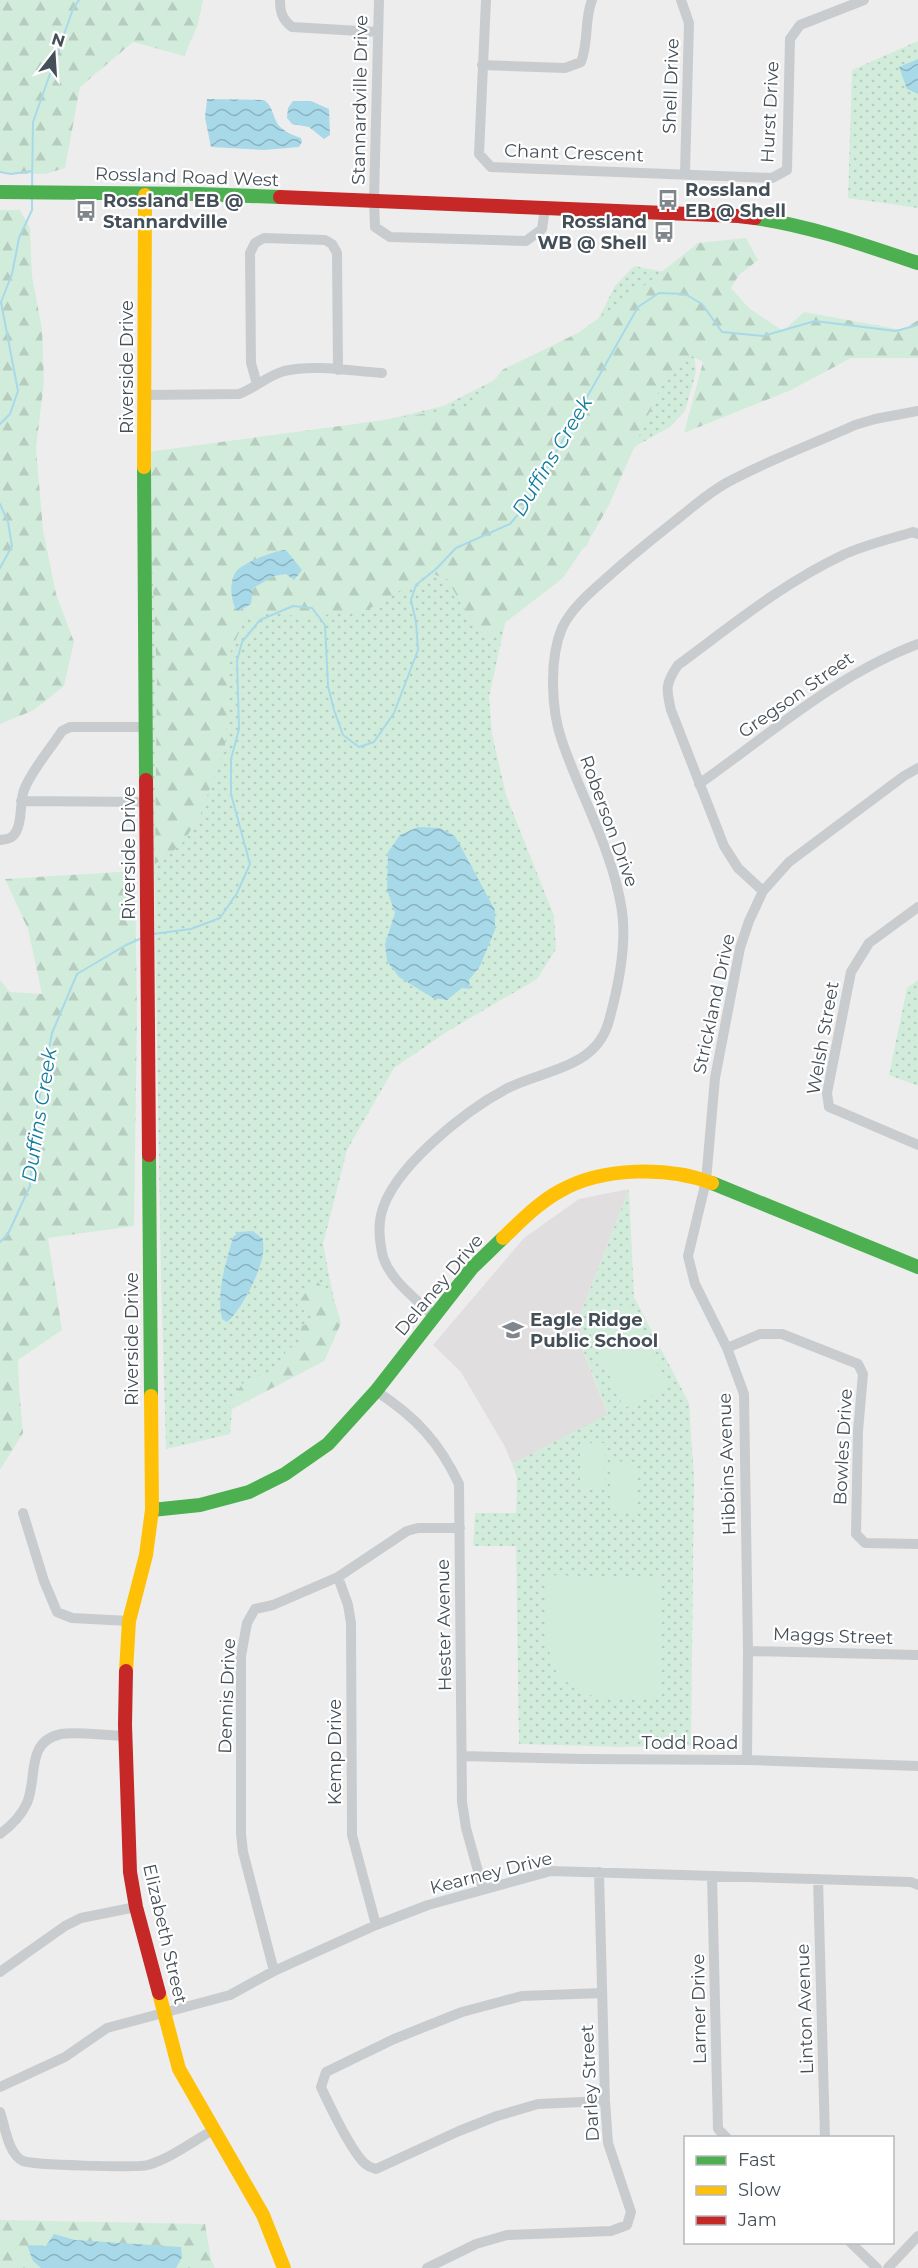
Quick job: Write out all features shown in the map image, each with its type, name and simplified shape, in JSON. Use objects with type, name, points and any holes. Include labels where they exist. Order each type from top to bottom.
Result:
[{"type":"street","points":[[280,0],[280,11],[284,21],[292,27],[377,32]]},
{"type":"street","name":"Stannardville Drive","points":[[374,200],[379,0]]},
{"type":"street","name":"Chant Crescent","points":[[486,0],[479,154],[491,167],[685,173]]},
{"type":"street","points":[[482,65],[565,68],[581,62],[585,52],[588,10],[592,0]]},
{"type":"street","name":"Shell Drive","points":[[681,0],[689,23],[685,173]]},
{"type":"street","name":"Hurst Drive","points":[[685,173],[772,178],[787,170],[790,39],[800,25],[864,0]]},
{"type":"street","name":"Rossland Road West","points":[[0,192],[198,194],[738,216],[787,223],[851,240],[914,262]]},
{"type":"street","name":"Riverside Drive","points":[[145,195],[144,665],[152,1510]]},
{"type":"street","points":[[374,200],[375,227],[390,237],[526,241],[542,230],[545,208]]},
{"type":"street","points":[[257,384],[251,363],[250,253],[255,243],[264,238],[325,240],[337,253],[338,370]]},
{"type":"street","points":[[146,395],[239,394],[264,379],[302,369],[382,373]]},
{"type":"street","name":"Roberson Drive","points":[[434,1316],[396,1280],[384,1259],[379,1233],[381,1215],[387,1198],[405,1173],[443,1133],[465,1115],[507,1089],[573,1063],[590,1052],[600,1042],[607,1025],[619,973],[624,939],[617,885],[589,807],[561,740],[554,713],[556,646],[563,626],[578,604],[622,564],[698,503],[727,483],[855,425],[918,411]]},
{"type":"street","points":[[763,891],[738,868],[724,846],[671,710],[666,688],[670,676],[678,665],[776,593],[813,571],[844,555],[913,532],[918,534]]},
{"type":"street","name":"Gregson Street","points":[[699,784],[837,684],[889,655],[918,644]]},
{"type":"street","points":[[0,840],[10,838],[19,827],[24,788],[62,730],[70,727],[146,727]]},
{"type":"street","name":"Strickland Drive","points":[[706,1181],[715,1078],[732,986],[746,930],[763,891],[789,861],[918,768]]},
{"type":"street","points":[[21,801],[147,802]]},
{"type":"street","name":"Welsh Street","points":[[918,907],[869,943],[851,972],[827,1093],[829,1107],[918,1145]]},
{"type":"street","name":"Delaney Drive","points":[[152,1510],[200,1505],[249,1492],[285,1474],[328,1444],[376,1391],[472,1268],[532,1210],[561,1190],[588,1180],[625,1171],[654,1171],[706,1181],[918,1267]]},
{"type":"street","name":"Hibbins Avenue","points":[[706,1181],[688,1256],[690,1269],[704,1304],[740,1378],[744,1401],[748,1651],[747,1760]]},
{"type":"street","name":"Bowles Drive","points":[[727,1348],[760,1334],[782,1334],[858,1364],[863,1374],[858,1431],[856,1534],[865,1543],[918,1544]]},
{"type":"street","name":"Hester Avenue","points":[[376,1391],[415,1419],[432,1439],[459,1484],[462,1802],[466,1828],[483,1889]]},
{"type":"street","name":"Elizabeth Street","points":[[152,1510],[146,1555],[129,1621],[126,1646],[127,1839],[136,1907],[179,2069],[263,2215],[284,2268]]},
{"type":"street","points":[[23,1513],[44,1581],[57,1612],[72,1618],[129,1621]]},
{"type":"street","name":"Dennis Drive","points":[[273,1971],[242,1843],[241,1656],[247,1623],[255,1610],[273,1605],[338,1577],[407,1532],[418,1528],[460,1528]]},
{"type":"street","name":"Kemp Drive","points":[[338,1577],[348,1605],[351,1623],[352,1835],[376,1925]]},
{"type":"street","name":"Maggs Street","points":[[748,1651],[918,1655]]},
{"type":"street","points":[[0,1834],[17,1819],[27,1802],[37,1750],[44,1741],[61,1734],[125,1736]]},
{"type":"street","name":"Todd Road","points":[[462,1756],[594,1760],[747,1760],[918,1766]]},
{"type":"street","name":"Kearney Drive","points":[[0,2087],[65,2057],[107,2028],[230,1995],[273,1971],[376,1925],[428,1905],[551,1871],[911,1882],[918,1885]]},
{"type":"street","name":"Darley Street","points":[[427,2268],[476,2244],[507,2235],[610,2231],[627,2224],[631,2212],[608,2143],[599,1872]]},
{"type":"street","name":"Larner Drive","points":[[712,1876],[718,2129],[725,2136]]},
{"type":"street","name":"Linton Avenue","points":[[818,1879],[825,2136]]},
{"type":"street","points":[[0,1971],[65,1926],[81,1918],[136,1907]]},
{"type":"street","points":[[602,1993],[522,1996],[462,2012],[394,2038],[326,2072],[321,2087],[361,2158],[367,2166],[376,2169],[459,2131],[538,2104],[605,2101]]},
{"type":"street","points":[[0,2112],[13,2152],[23,2161],[44,2164],[146,2166],[167,2157],[213,2130]]},
{"type":"street","points":[[888,2268],[918,2236]]},
{"type":"street","points":[[852,2244],[878,2268]]},
{"type":"shaded area","name":"Eagle Ridge Public School","points":[[629,1189],[577,1323],[585,1337],[582,1348],[608,1415],[512,1464],[505,1447],[461,1372],[433,1345],[524,1238],[579,1199]]},
{"type":"green space","points":[[0,0],[203,0],[197,27],[184,56],[133,42],[80,87],[65,168],[45,174],[0,173]]},
{"type":"green space","points":[[918,41],[918,208],[848,198],[852,70]]},
{"type":"green space","points":[[0,210],[20,210],[30,228],[32,276],[42,329],[44,382],[36,448],[43,530],[56,594],[74,642],[64,686],[34,710],[0,724]]},
{"type":"green space","points":[[746,238],[758,260],[739,275],[731,288],[749,308],[783,331],[804,312],[903,330],[918,320],[918,358],[851,358],[791,390],[684,433],[703,362],[690,355],[664,379],[609,505],[563,578],[488,636],[465,610],[447,579],[430,573],[367,610],[305,617],[272,613],[245,619],[230,653],[225,746],[200,816],[181,845],[155,864],[157,676],[147,452],[385,420],[470,406],[479,400],[502,370],[578,333],[640,289],[698,243]]},
{"type":"green space","points":[[634,266],[670,273],[690,311],[696,372],[685,411],[670,427],[636,446],[620,465],[600,508],[587,546],[568,555],[508,610],[489,697],[492,734],[506,795],[554,916],[556,949],[537,979],[448,1031],[394,1068],[347,1150],[323,1244],[341,1323],[324,1361],[232,1409],[230,1434],[166,1449],[147,457],[385,420],[443,406],[592,331],[615,286]]},
{"type":"green space","points":[[135,871],[137,1013],[134,1226],[48,1238],[62,1330],[18,1360],[23,1433],[0,1470],[0,980],[10,992],[42,994],[28,929],[5,879]]},
{"type":"green space","points":[[918,980],[918,1086],[889,1075],[907,988]]},
{"type":"green space","points":[[629,1189],[634,1297],[689,1403],[694,1478],[691,1746],[621,1747],[519,1744],[516,1546],[473,1546],[475,1513],[516,1513],[517,1478],[512,1464],[608,1414],[582,1347],[585,1337],[577,1323]]},
{"type":"green space","points":[[315,1279],[334,1300],[341,1323],[324,1361],[232,1409],[226,1404],[246,1380],[278,1369],[286,1351],[302,1340],[300,1333],[302,1326],[316,1320],[297,1305]]},
{"type":"green space","points":[[629,1302],[669,1388],[624,1408],[585,1322]]},
{"type":"green space","points":[[580,1443],[604,1443],[604,1490],[580,1490]]},
{"type":"green space","points":[[610,1461],[637,1462],[636,1512],[610,1511]]},
{"type":"green space","points":[[545,1575],[662,1578],[659,1695],[637,1700],[594,1697],[558,1677],[545,1640]]},
{"type":"green space","points":[[0,2220],[205,2224],[211,2259],[215,2268],[0,2268]]},
{"type":"water","points":[[918,59],[918,94],[907,89],[899,67]]},
{"type":"water","points":[[207,99],[264,100],[280,127],[301,138],[302,142],[299,147],[264,150],[211,147],[205,118]]},
{"type":"water","points":[[293,101],[311,101],[329,109],[330,135],[324,139],[309,127],[292,124],[287,118],[288,108]]},
{"type":"water","points":[[286,550],[302,570],[294,580],[286,574],[274,576],[253,588],[251,604],[239,611],[236,610],[231,592],[232,582],[238,569],[258,558]]},
{"type":"water","points":[[418,827],[440,828],[455,836],[495,910],[495,930],[480,966],[469,980],[470,989],[462,988],[447,1000],[433,998],[399,977],[387,961],[385,944],[395,913],[387,890],[388,852],[400,835]]},
{"type":"water","points":[[253,1231],[263,1239],[261,1261],[244,1300],[227,1322],[222,1319],[220,1298],[233,1237],[239,1232]]},
{"type":"water","points":[[54,2234],[75,2240],[181,2247],[182,2257],[176,2268],[41,2268],[33,2261],[27,2245],[46,2246]]},
{"type":"waterway","points":[[32,188],[33,122],[73,9],[79,0]]},
{"type":"waterway","points":[[0,172],[11,174],[32,171]]},
{"type":"waterway","points":[[0,424],[10,414],[18,391],[1,302],[12,274],[19,238],[32,210],[32,197]]},
{"type":"waterway","name":"Duffins Creek","points":[[153,934],[191,929],[220,918],[237,893],[250,864],[231,794],[231,759],[239,729],[237,661],[242,642],[260,620],[293,606],[312,608],[325,625],[328,686],[343,735],[359,747],[374,742],[394,713],[418,650],[416,622],[411,600],[416,585],[436,569],[456,548],[510,524],[526,505],[638,307],[659,293],[685,294],[702,304],[722,332],[763,336],[815,321],[896,331],[918,325]]},
{"type":"waterway","points":[[0,504],[8,522],[12,546],[0,568]]},
{"type":"waterway","name":"Duffins Creek","points":[[0,1242],[8,1234],[30,1186],[34,1125],[52,1033],[77,974],[142,938]]},
{"type":"traffic: fast","points":[[0,192],[280,197]]},
{"type":"traffic: fast","points":[[755,218],[817,231],[918,263]]},
{"type":"traffic: fast","points":[[144,467],[146,780]]},
{"type":"traffic: fast","points":[[149,1155],[151,1396]]},
{"type":"traffic: fast","points":[[712,1183],[918,1267]]},
{"type":"traffic: fast","points":[[152,1510],[200,1505],[249,1492],[285,1474],[328,1444],[376,1391],[472,1268],[503,1238]]},
{"type":"traffic: slow","points":[[144,467],[145,195]]},
{"type":"traffic: slow","points":[[503,1238],[544,1201],[560,1191],[595,1177],[615,1173],[656,1172],[695,1177],[712,1183]]},
{"type":"traffic: slow","points":[[126,1671],[129,1621],[146,1555],[152,1510],[151,1396]]},
{"type":"traffic: slow","points":[[159,1993],[179,2069],[263,2215],[284,2268]]},
{"type":"traffic: jam","points":[[280,197],[755,218]]},
{"type":"traffic: jam","points":[[146,780],[149,1155]]},
{"type":"traffic: jam","points":[[126,1671],[125,1725],[130,1872],[136,1907],[159,1993]]},
{"type":"place","name":"Rossland EB @ Shell","points":[[668,200]]},
{"type":"place","name":"Rossland EB @ Stannardville","points":[[86,211]]},
{"type":"place","name":"Rossland WB @ Shell","points":[[664,232]]},
{"type":"place","name":"Eagle Ridge Public School","points":[[513,1330]]}]
